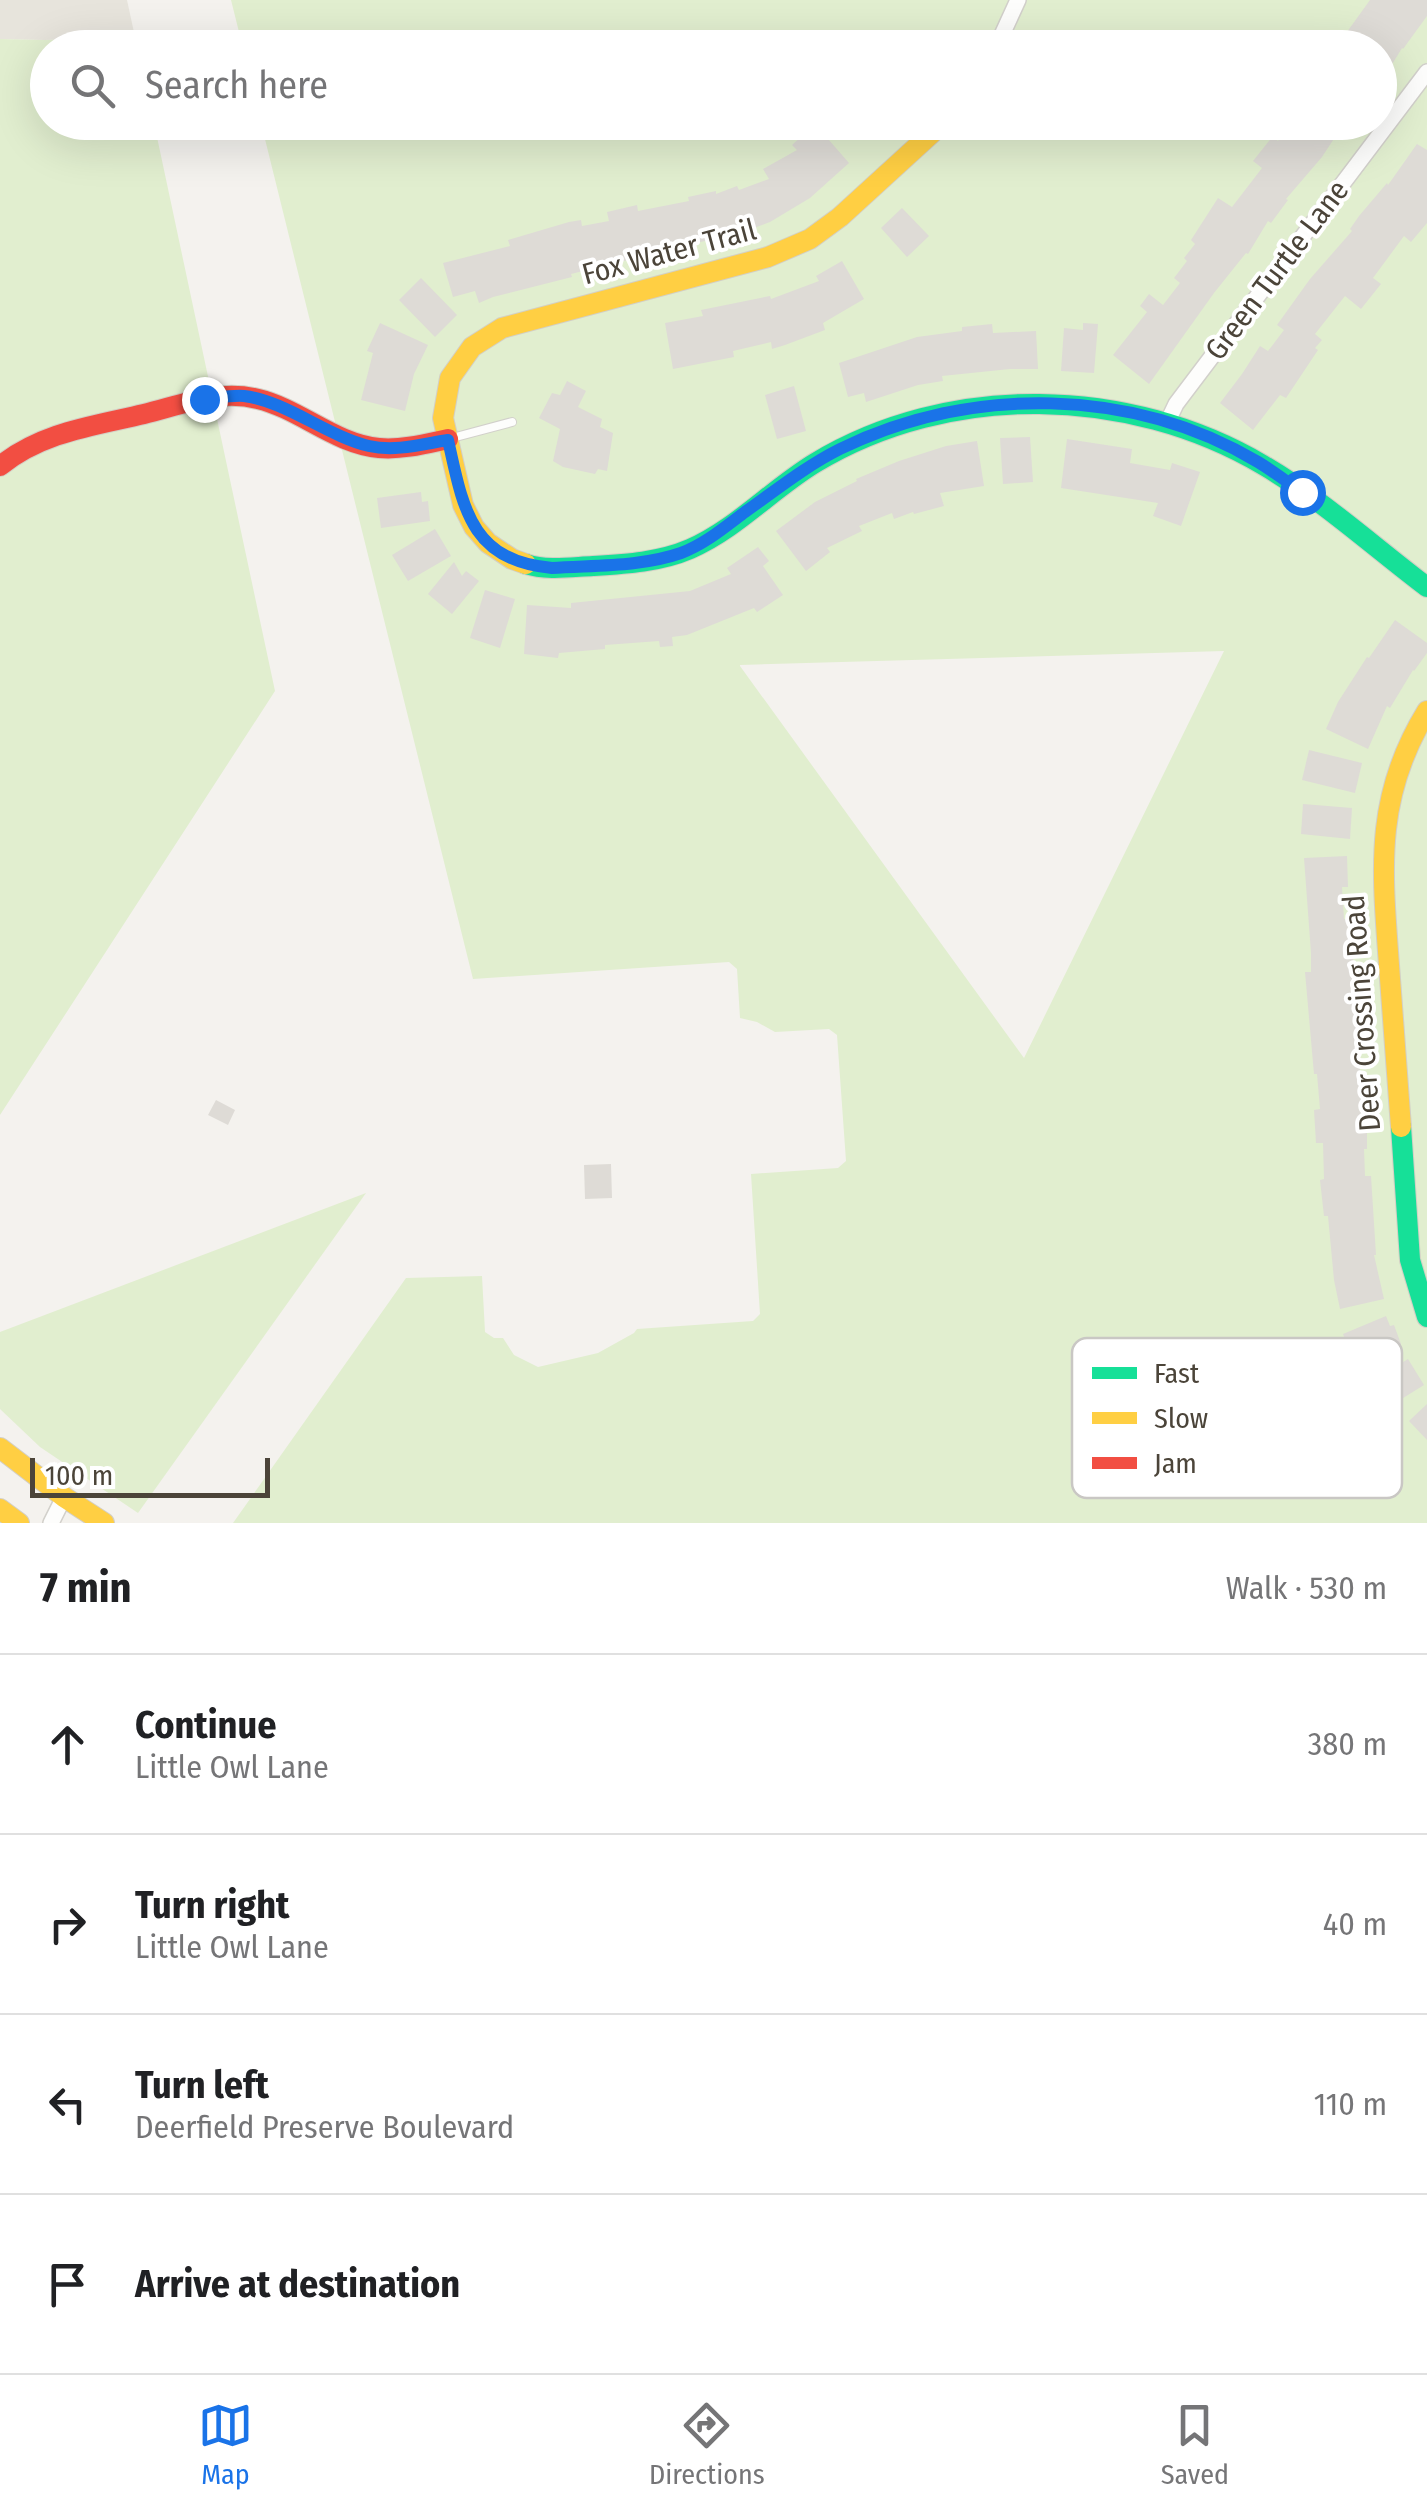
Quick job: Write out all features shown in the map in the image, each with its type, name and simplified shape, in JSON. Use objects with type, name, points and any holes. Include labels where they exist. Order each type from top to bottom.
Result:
[{"type":"main road","name":"Fox Water Trail","points":[[924,140],[840,217],[810,239],[768,257],[502,328],[472,346],[450,378],[443,418],[463,505],[488,543],[512,560],[552,568],[654,560],[706,540],[797,474],[892,426],[939,412],[1046,402],[1144,415],[1206,436],[1257,461],[1427,587]]},
{"type":"main road","points":[[0,466],[38,442],[76,430],[204,399],[244,396],[372,447],[400,448],[448,440]]},
{"type":"main road","name":"Deer Crossing Road","points":[[1427,710],[1394,778],[1383,832],[1410,1260],[1427,1317]]},
{"type":"main road","points":[[0,1448],[104,1523]]},
{"type":"main road","points":[[0,1509],[19,1523]]},
{"type":"street","points":[[1004,30],[1018,0]]},
{"type":"street","name":"Green Turtle Lane","points":[[1397,112],[1427,72]]},
{"type":"street","name":"Green Turtle Lane","points":[[1168,423],[1176,404],[1376,140]]},
{"type":"street","points":[[51,1523],[64,1497]]},
{"type":"lane","points":[[448,440],[512,422]]},
{"type":"shaded area","points":[[0,0],[127,0],[133,30],[30,30],[30,40],[0,39]]},
{"type":"green space","points":[[231,0],[1427,0],[1427,1523],[233,1523],[406,1278],[482,1276],[485,1332],[503,1338],[514,1355],[538,1367],[598,1353],[637,1329],[753,1321],[760,1314],[751,1174],[838,1168],[846,1161],[837,1035],[829,1029],[775,1032],[740,1018],[737,969],[729,962],[473,979],[265,140],[1397,140],[1397,30],[238,30]],"holes":[[[1224,651],[1024,1058],[740,665]]]},
{"type":"green space","points":[[0,39],[30,40],[30,140],[158,140],[275,691],[0,1115]]},
{"type":"green space","points":[[366,1193],[138,1513],[40,1447],[0,1409],[0,1332]]},
{"type":"building","points":[[1370,0],[1427,0],[1427,16],[1397,56],[1397,30],[1348,30]]},
{"type":"building","points":[[797,140],[829,140],[849,163],[810,198],[770,222],[754,228],[753,223],[725,236],[571,274],[572,277],[479,303],[475,291],[453,297],[443,263],[510,246],[508,240],[569,222],[581,220],[582,226],[609,221],[607,212],[637,205],[638,211],[689,201],[688,197],[716,194],[737,186],[739,190],[769,179],[763,169],[797,150],[792,145]]},
{"type":"building","points":[[1270,140],[1333,140],[1271,223],[1268,221],[1248,254],[1214,293],[1149,384],[1113,355],[1147,312],[1140,306],[1149,294],[1163,305],[1180,283],[1174,278],[1195,244],[1191,240],[1218,198],[1232,207],[1262,168],[1253,161]]},
{"type":"building","points":[[1417,144],[1427,150],[1427,223],[1411,242],[1404,236],[1373,278],[1381,284],[1361,309],[1345,296],[1315,334],[1322,340],[1315,348],[1318,350],[1286,398],[1280,395],[1253,430],[1220,403],[1260,346],[1268,351],[1284,330],[1277,325]]},
{"type":"building","points":[[902,208],[929,236],[907,257],[881,228]]},
{"type":"building","points":[[842,261],[864,299],[823,323],[825,330],[772,349],[771,342],[733,351],[734,357],[673,369],[665,323],[703,316],[701,310],[770,296],[771,299],[819,281],[816,276]]},
{"type":"building","points":[[421,278],[457,315],[435,337],[399,300]]},
{"type":"building","points":[[380,323],[428,345],[414,374],[405,411],[361,400],[373,353],[367,351]]},
{"type":"building","points":[[1083,323],[1098,324],[1094,373],[1061,371],[1064,328],[1083,330]]},
{"type":"building","points":[[992,324],[993,333],[1036,331],[1038,369],[942,376],[943,381],[866,402],[864,393],[848,397],[839,363],[917,337]]},
{"type":"building","points":[[567,381],[586,391],[578,407],[602,419],[600,427],[613,433],[607,471],[598,469],[595,474],[553,461],[560,429],[539,418],[552,393],[560,395]]},
{"type":"building","points":[[794,386],[806,431],[777,439],[765,395]]},
{"type":"building","points":[[1030,437],[1033,482],[1003,484],[1000,438]]},
{"type":"building","points":[[1067,439],[1132,449],[1130,463],[1170,470],[1172,463],[1200,472],[1181,526],[1153,516],[1158,503],[1061,488]]},
{"type":"building","points":[[977,441],[984,486],[940,493],[944,506],[894,519],[892,513],[859,526],[862,531],[827,548],[830,552],[806,571],[776,531],[815,502],[856,479],[946,446]]},
{"type":"building","points":[[421,492],[422,502],[428,501],[430,521],[381,528],[377,498]]},
{"type":"building","points":[[435,529],[451,556],[408,581],[392,555]]},
{"type":"building","points":[[758,547],[769,561],[763,566],[783,595],[757,612],[754,608],[687,635],[672,637],[673,646],[660,647],[659,641],[605,645],[605,649],[559,653],[558,658],[524,654],[527,605],[571,608],[571,603],[690,591],[731,574],[727,568]]},
{"type":"building","points":[[454,562],[462,576],[466,571],[479,581],[452,614],[428,594]]},
{"type":"building","points":[[485,590],[515,599],[500,648],[470,638]]},
{"type":"building","points":[[1395,620],[1427,643],[1427,653],[1390,708],[1387,706],[1368,749],[1326,729],[1338,702]]},
{"type":"building","points":[[1309,750],[1362,763],[1355,793],[1302,780]]},
{"type":"building","points":[[1303,804],[1352,808],[1350,839],[1301,834]]},
{"type":"building","points":[[1347,856],[1348,887],[1342,887],[1344,919],[1353,919],[1362,1101],[1367,1116],[1365,1176],[1371,1176],[1374,1255],[1384,1299],[1340,1309],[1320,1180],[1324,1179],[1323,1143],[1316,1143],[1314,1110],[1320,1109],[1305,972],[1311,972],[1311,953],[1304,858]]},
{"type":"building","points":[[216,1100],[235,1110],[228,1125],[208,1115]]},
{"type":"building","points":[[611,1164],[612,1198],[585,1199],[584,1165]]},
{"type":"building","points":[[1386,1316],[1399,1338],[1345,1338],[1343,1334]]},
{"type":"building","points":[[1408,1359],[1424,1385],[1402,1399],[1402,1363]]},
{"type":"building","points":[[1427,1404],[1427,1440],[1409,1421]]},
{"type":"traffic: fast","points":[[526,564],[551,568],[667,557],[707,541],[815,463],[867,437],[923,418],[980,407],[1039,404],[1098,408],[1155,420],[1211,439],[1305,492],[1427,587]]},
{"type":"traffic: fast","points":[[1401,1127],[1410,1260],[1427,1317]]},
{"type":"traffic: slow","points":[[526,564],[488,543],[463,505],[443,418],[450,378],[472,347],[502,328],[768,257],[810,239],[840,217],[924,140]]},
{"type":"traffic: slow","points":[[1401,1127],[1384,865],[1390,804],[1398,773],[1427,711]]},
{"type":"traffic: slow","points":[[0,1448],[104,1523]]},
{"type":"traffic: slow","points":[[0,1509],[19,1523]]},
{"type":"traffic: jam","points":[[0,466],[33,445],[69,432],[200,399],[229,396],[273,404],[363,445],[396,448],[448,439]]},
{"type":"route","points":[[204,399],[244,396],[372,447],[400,448],[448,440],[463,505],[474,526],[488,543],[512,560],[552,568],[654,560],[683,552],[839,450],[892,426],[939,412],[985,405],[1046,402],[1144,415],[1206,436],[1257,461],[1302,492]]}]
